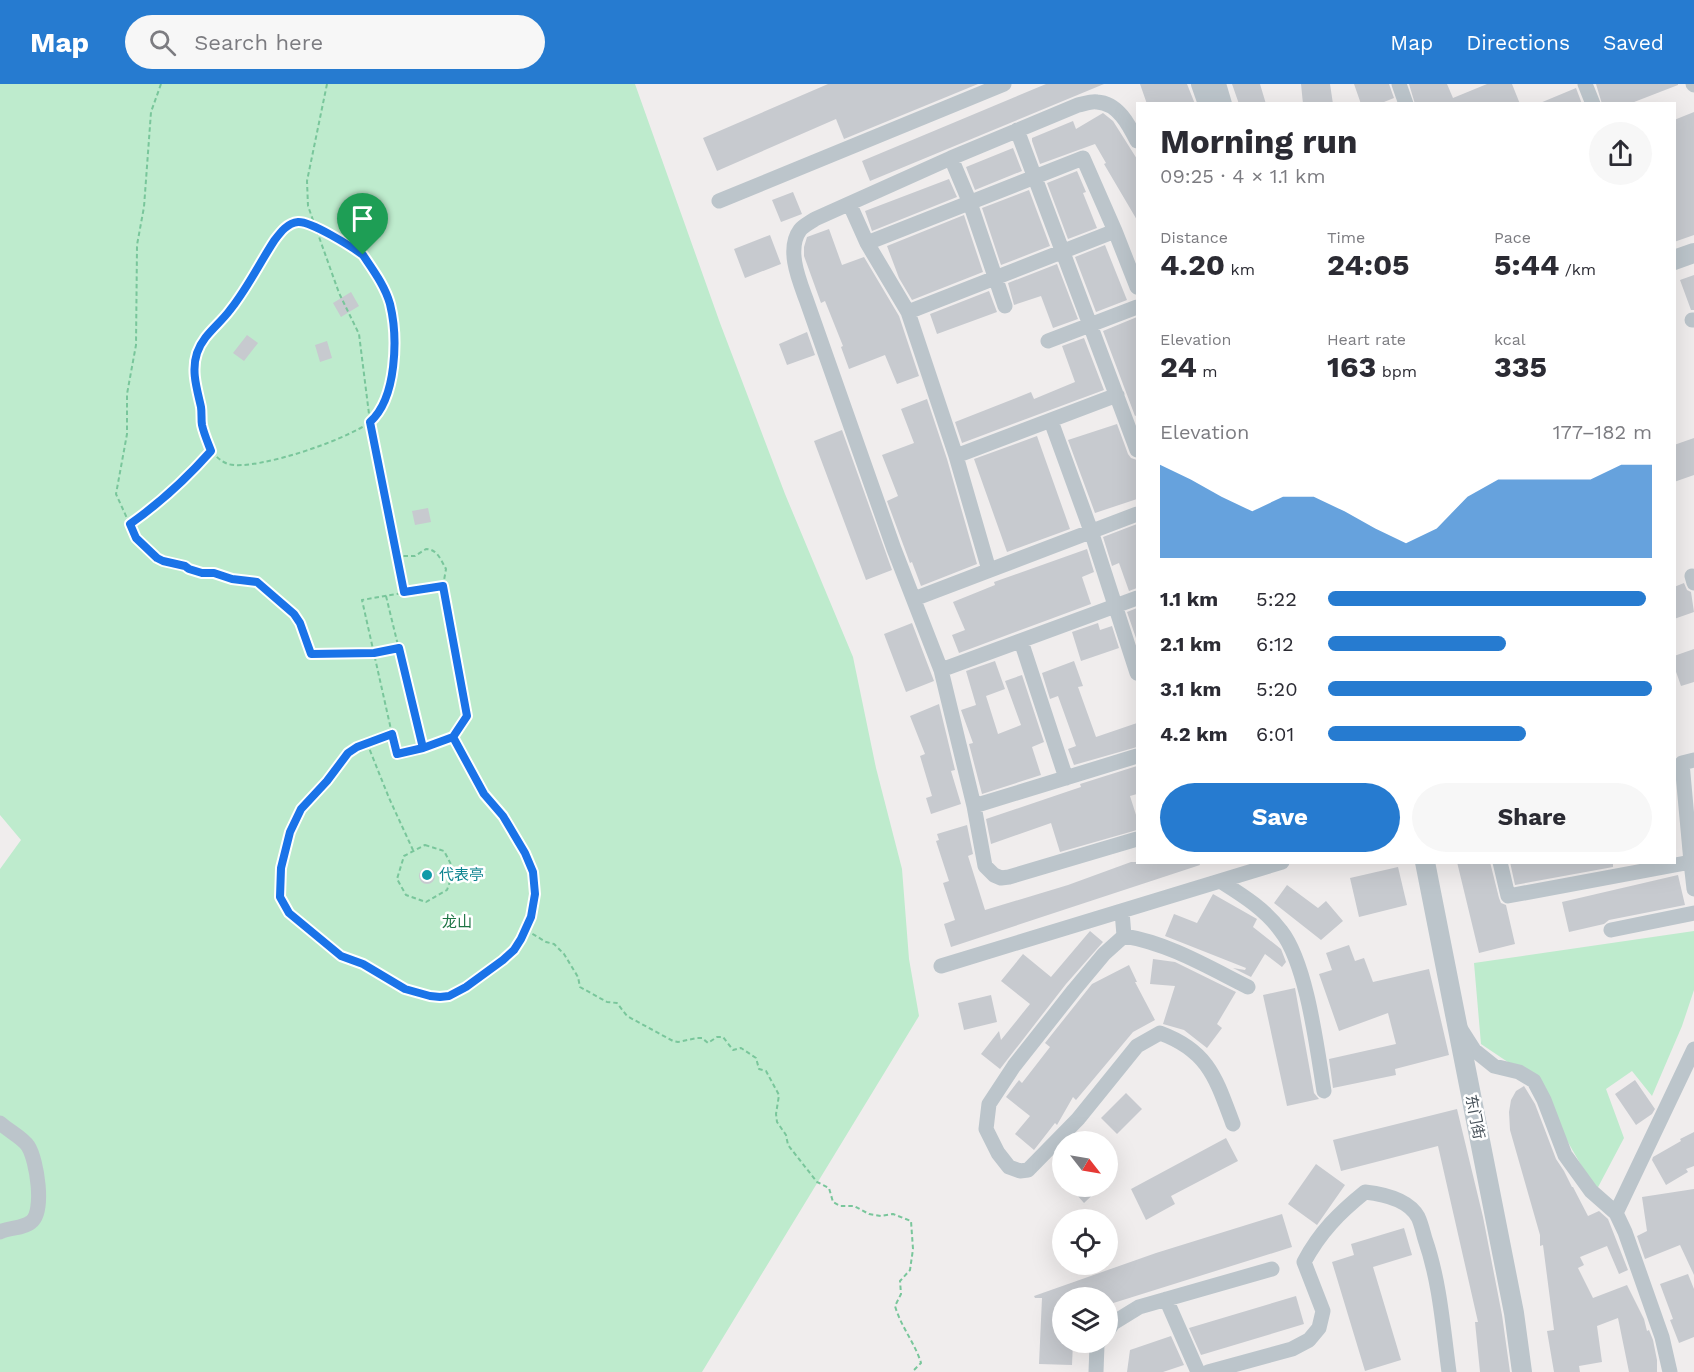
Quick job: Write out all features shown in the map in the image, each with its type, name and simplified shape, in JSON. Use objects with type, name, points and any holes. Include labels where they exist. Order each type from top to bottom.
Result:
[{"type":"street","points":[[719,201],[1004,84]]},
{"type":"street","points":[[1201,84],[1207,102]]},
{"type":"street","points":[[1216,84],[1221,102]]},
{"type":"street","points":[[1399,84],[1405,102]]},
{"type":"street","points":[[1586,84],[1592,102]]},
{"type":"street","points":[[1136,139],[1127,122],[1114,108],[1098,102],[1078,105],[951,158],[815,219],[800,230],[794,244],[796,268],[894,549],[940,670],[974,806],[985,866],[1001,878],[1136,839]]},
{"type":"street","points":[[1017,130],[1136,447]]},
{"type":"street","points":[[951,158],[970,203],[1005,306]]},
{"type":"street","points":[[867,243],[1083,158],[1136,284]]},
{"type":"street","points":[[850,204],[867,243],[908,312],[956,456],[989,570]]},
{"type":"street","points":[[908,312],[1115,231]]},
{"type":"street","points":[[1676,259],[1694,253]]},
{"type":"street","points":[[1048,341],[1136,307]]},
{"type":"street","points":[[956,456],[1117,396]]},
{"type":"street","points":[[1051,421],[1136,670]]},
{"type":"street","points":[[914,599],[1136,514]]},
{"type":"street","points":[[940,670],[1136,598]]},
{"type":"street","points":[[1021,641],[1066,778]]},
{"type":"street","points":[[974,806],[1136,756]]},
{"type":"street","points":[[1683,760],[1680,806],[1694,889]]},
{"type":"street","points":[[1500,864],[1508,896],[1691,862]]},
{"type":"street","points":[[941,966],[1275,864]]},
{"type":"street","name":"东门街","points":[[1425,864],[1514,1313],[1522,1372]]},
{"type":"street","name":"东门街","points":[[1437,864],[1535,1372]]},
{"type":"street","points":[[1220,881],[1254,903],[1282,932],[1299,966],[1324,1091]]},
{"type":"street","points":[[1122,911],[1124,936]]},
{"type":"street","points":[[1611,930],[1694,913]]},
{"type":"street","points":[[1233,1124],[1216,1080],[1203,1059],[1180,1040],[1160,1033],[1137,1046],[1078,1119],[1028,1170],[1020,1171],[1009,1167],[998,1154],[986,1129],[989,1104],[1014,1066],[1104,954],[1124,936],[1146,939],[1248,987]]},
{"type":"street","points":[[1458,1026],[1473,1048],[1494,1066],[1519,1072],[1534,1081],[1544,1100],[1565,1155],[1591,1191],[1616,1213],[1659,1327],[1670,1372]]},
{"type":"street","points":[[1616,1213],[1694,1049]]},
{"type":"street","points":[[0,1123],[27,1144],[33,1155],[39,1195],[36,1217],[30,1224],[0,1232]]},
{"type":"street","points":[[1208,1372],[1292,1349],[1309,1340],[1319,1328],[1323,1311],[1304,1262],[1317,1239],[1342,1211],[1365,1192],[1381,1194],[1402,1202],[1417,1216],[1439,1295],[1449,1372]]},
{"type":"street","points":[[1118,1320],[1139,1306],[1272,1269]]},
{"type":"street","points":[[1166,1299],[1197,1372]]},
{"type":"street","points":[[1096,1372],[1097,1353]]},
{"type":"path","points":[[161,84],[151,112],[144,207],[136,245],[136,345],[128,394],[125,446],[116,494],[136,538],[157,558],[202,573],[214,573],[232,579],[257,582],[294,614],[300,623],[311,654],[374,653],[399,648]]},
{"type":"path","points":[[327,84],[307,181],[308,206],[339,293],[359,334],[370,422],[404,592]]},
{"type":"path","points":[[298,222],[315,228],[350,246],[363,255],[384,288],[390,304],[394,367],[381,409],[370,422],[288,458],[232,465],[218,459],[211,451],[202,425],[201,406],[197,392],[195,364],[197,352],[204,339],[231,310],[282,231],[291,224],[298,222]]},
{"type":"path","points":[[130,524],[168,494],[211,451]]},
{"type":"path","points":[[396,556],[415,556],[426,549],[432,550],[446,569],[443,586],[467,716],[453,737],[423,748],[397,754],[362,600],[443,586]]},
{"type":"path","points":[[386,596],[423,748]]},
{"type":"path","points":[[392,734],[367,742],[348,753],[327,781],[304,804],[295,821],[284,855],[280,897],[289,913],[341,956],[363,964],[405,989],[430,996],[449,996],[466,987],[514,950],[531,917],[535,894],[533,872],[514,833],[484,794],[453,737]]},
{"type":"path","points":[[367,742],[413,851]]},
{"type":"path","points":[[425,844],[444,851],[454,870],[447,890],[426,902],[406,895],[397,879],[404,856],[413,851],[425,844]]},
{"type":"path","points":[[525,930],[554,944],[564,954],[578,977],[580,987],[607,1002],[616,1002],[625,1014],[653,1031],[676,1042],[702,1038],[708,1043],[717,1037],[723,1037],[734,1050],[741,1048],[751,1054],[756,1058],[759,1069],[766,1071],[779,1093],[777,1122],[786,1135],[788,1145],[817,1182],[829,1188],[833,1202],[840,1206],[854,1206],[869,1214],[881,1216],[893,1214],[911,1221],[913,1249],[910,1270],[900,1281],[901,1294],[895,1306],[899,1320],[918,1351],[921,1363],[912,1372]]},
{"type":"green space","name":"龙山","points":[[0,84],[635,84],[720,323],[785,494],[853,657],[876,768],[902,869],[909,959],[919,1016],[702,1372],[0,1372],[0,869],[21,840],[0,815]]},
{"type":"green space","points":[[1694,931],[1694,990],[1682,1026],[1652,1096],[1632,1071],[1606,1089],[1624,1138],[1596,1191],[1565,1137],[1545,1087],[1481,1044],[1474,963]]},
{"type":"building","points":[[828,84],[978,84],[844,139],[836,119],[717,171],[703,138]]},
{"type":"building","points":[[1046,84],[1104,84],[870,181],[862,161]]},
{"type":"building","points":[[1140,84],[1187,84],[1194,102],[1146,102]]},
{"type":"building","points":[[1232,84],[1260,84],[1265,102],[1238,102]]},
{"type":"building","points":[[1301,84],[1330,84],[1333,102],[1303,102]]},
{"type":"building","points":[[1354,84],[1389,84],[1394,98],[1384,102],[1360,102]]},
{"type":"building","points":[[1409,84],[1447,84],[1453,98],[1487,84],[1512,84],[1519,102],[1414,102]]},
{"type":"building","points":[[1596,84],[1678,84],[1634,102],[1601,102]]},
{"type":"building","points":[[1576,88],[1581,102],[1542,102]]},
{"type":"building","points":[[1694,112],[1694,235],[1676,241],[1676,119]]},
{"type":"building","points":[[1103,113],[1113,121],[1136,157],[1136,218],[1095,144],[1040,164],[1032,138],[1073,121],[1076,129]]},
{"type":"building","points":[[1013,148],[1022,171],[975,190],[966,167]]},
{"type":"building","points":[[1077,171],[1097,228],[1068,239],[1047,183]]},
{"type":"building","points":[[949,179],[957,197],[872,231],[865,211]]},
{"type":"building","points":[[1029,190],[1050,246],[1001,265],[982,208]]},
{"type":"building","points":[[793,192],[802,214],[781,222],[772,200]]},
{"type":"building","points":[[964,215],[983,272],[912,300],[899,278],[887,246]]},
{"type":"building","points":[[829,229],[842,265],[864,257],[899,316],[919,376],[897,384],[885,355],[849,369],[841,347],[843,346],[825,301],[821,303],[804,256],[807,237]]},
{"type":"building","points":[[770,235],[781,264],[745,278],[734,249]]},
{"type":"building","points":[[1105,245],[1127,300],[1096,312],[1075,257]]},
{"type":"building","points":[[1057,264],[1078,319],[1053,328],[1041,296],[1014,305],[1008,283]]},
{"type":"building","points":[[1694,275],[1694,310],[1691,310],[1680,280]]},
{"type":"building","points":[[989,291],[997,312],[937,334],[930,314]]},
{"type":"building","points":[[351,292],[359,306],[341,317],[333,303]]},
{"type":"building","points":[[1136,317],[1135,416],[1103,331]]},
{"type":"building","points":[[807,332],[815,355],[787,365],[779,344]]},
{"type":"building","points":[[247,335],[258,343],[244,361],[233,353]]},
{"type":"building","points":[[1084,338],[1104,390],[962,443],[955,422],[1031,392],[1034,399],[1075,382],[1062,346]]},
{"type":"building","points":[[327,341],[332,358],[320,362],[315,345]]},
{"type":"building","points":[[927,399],[977,564],[921,586],[887,501],[898,496],[882,455],[914,443],[901,409]]},
{"type":"building","points":[[1117,424],[1128,454],[1136,460],[1136,499],[1095,513],[1068,440]]},
{"type":"building","points":[[842,430],[892,570],[866,580],[814,441]]},
{"type":"building","points":[[1037,436],[1070,529],[1007,552],[974,459]]},
{"type":"building","points":[[1694,438],[1694,475],[1676,481],[1676,444]]},
{"type":"building","points":[[428,508],[431,522],[415,525],[412,511]]},
{"type":"building","points":[[1136,524],[1136,588],[1129,591],[1119,563],[1112,566],[1103,537]]},
{"type":"building","points":[[1087,549],[1094,572],[1082,577],[1091,604],[959,653],[952,635],[965,630],[953,602],[995,585],[994,582]]},
{"type":"building","points":[[1684,583],[1687,590],[1691,592],[1694,612],[1676,618],[1676,586]]},
{"type":"building","points":[[1136,608],[1136,638],[1127,612]]},
{"type":"building","points":[[912,623],[934,681],[906,692],[884,634]]},
{"type":"building","points":[[1098,623],[1100,630],[1112,626],[1119,648],[1081,661],[1072,632]]},
{"type":"building","points":[[1694,649],[1694,682],[1681,686],[1676,672],[1676,655]]},
{"type":"building","points":[[995,661],[1005,689],[986,696],[998,734],[1021,725],[1005,681],[1022,675],[1044,742],[1032,747],[1041,775],[982,794],[969,744],[973,743],[961,710],[976,705],[966,671]]},
{"type":"building","points":[[1074,661],[1083,686],[1078,687],[1096,737],[1136,723],[1136,747],[1074,765],[1068,749],[1076,746],[1058,696],[1050,699],[1042,673]]},
{"type":"building","points":[[939,704],[955,770],[951,771],[961,804],[931,814],[926,798],[932,796],[920,756],[925,754],[910,716]]},
{"type":"building","points":[[1136,766],[1136,794],[1130,796],[1136,815],[1136,830],[1060,852],[1051,823],[991,844],[986,819],[1081,787],[1080,784]]},
{"type":"building","points":[[967,825],[973,854],[968,856],[985,910],[1068,885],[1131,862],[1200,865],[951,947],[944,924],[955,920],[943,883],[949,881],[936,841],[939,840],[937,834]]},
{"type":"building","points":[[1457,864],[1490,864],[1499,898],[1501,903],[1506,905],[1515,944],[1479,953]]},
{"type":"building","points":[[1510,864],[1613,864],[1613,867],[1515,885]]},
{"type":"building","points":[[1398,867],[1407,905],[1359,917],[1350,878]]},
{"type":"building","name":"代表亭","points":[[427,868],[435,876],[427,884],[419,876]]},
{"type":"building","points":[[1678,875],[1685,905],[1609,920],[1604,924],[1569,932],[1562,902]]},
{"type":"building","points":[[1287,885],[1318,908],[1326,901],[1343,921],[1321,940],[1274,903]]},
{"type":"building","points":[[1213,894],[1257,919],[1253,927],[1281,949],[1286,962],[1282,967],[1265,954],[1251,977],[1233,968],[1245,970],[1246,968],[1165,936],[1174,914],[1197,923]]},
{"type":"building","points":[[1090,931],[1103,942],[1066,984],[1000,1069],[981,1054],[999,1031],[1001,1040],[1030,1004],[1001,981],[1023,954],[1051,977]]},
{"type":"building","points":[[1349,945],[1355,961],[1364,958],[1373,982],[1429,969],[1449,1055],[1395,1069],[1396,1075],[1333,1088],[1329,1059],[1396,1044],[1388,1013],[1339,1031],[1319,974],[1332,970],[1326,953]]},
{"type":"building","points":[[1153,959],[1175,962],[1236,992],[1217,1024],[1222,1028],[1207,1048],[1184,1030],[1163,1024],[1175,986],[1150,984]]},
{"type":"building","points":[[1129,965],[1137,982],[1135,982],[1155,1020],[1133,1032],[1076,1100],[1073,1097],[1057,1125],[1055,1123],[1034,1150],[1015,1134],[1030,1116],[1006,1097],[1019,1080],[1022,1083],[1050,1047],[1045,1043],[1092,984]]},
{"type":"building","points":[[1295,988],[1314,1093],[1319,1099],[1287,1106],[1263,995]]},
{"type":"building","points":[[991,995],[997,1022],[964,1030],[958,1003]]},
{"type":"building","points":[[1635,1080],[1655,1109],[1652,1114],[1636,1125],[1615,1094]]},
{"type":"building","points":[[1524,1086],[1535,1104],[1556,1159],[1588,1216],[1599,1211],[1608,1219],[1628,1270],[1619,1274],[1607,1246],[1580,1257],[1584,1265],[1578,1268],[1593,1298],[1627,1285],[1653,1340],[1657,1372],[1629,1372],[1618,1318],[1597,1326],[1602,1362],[1579,1366],[1580,1372],[1554,1372],[1547,1331],[1554,1330],[1543,1245],[1540,1246],[1540,1235],[1510,1130],[1511,1100],[1516,1091]]},
{"type":"building","points":[[1126,1093],[1142,1109],[1118,1133],[1101,1118]]},
{"type":"building","points":[[1457,1109],[1483,1217],[1502,1315],[1510,1372],[1480,1372],[1475,1322],[1478,1322],[1438,1146],[1341,1171],[1333,1140]]},
{"type":"building","points":[[1694,1132],[1694,1166],[1686,1169],[1688,1172],[1666,1185],[1652,1160],[1653,1157]]},
{"type":"building","points":[[1226,1138],[1238,1161],[1171,1196],[1175,1204],[1146,1220],[1131,1189]]},
{"type":"building","points":[[1316,1164],[1345,1185],[1317,1225],[1288,1204]]},
{"type":"building","points":[[1694,1189],[1694,1275],[1680,1245],[1645,1259],[1637,1236],[1647,1231],[1642,1197]]},
{"type":"building","points":[[1079,1197],[1090,1197],[1084,1203]]},
{"type":"building","points":[[1282,1214],[1292,1247],[1118,1302],[1118,1287],[1060,1287],[1094,1275],[1118,1275],[1118,1266]]},
{"type":"building","points":[[1404,1228],[1412,1255],[1373,1267],[1401,1360],[1365,1371],[1332,1262],[1354,1255],[1351,1244]]},
{"type":"building","points":[[1688,1274],[1694,1289],[1694,1337],[1679,1343],[1660,1284]]},
{"type":"building","points":[[1052,1290],[1052,1353],[1073,1353],[1072,1365],[1039,1364],[1042,1298],[1034,1296]]},
{"type":"building","points":[[1296,1296],[1304,1324],[1201,1355],[1189,1328]]},
{"type":"building","points":[[1171,1336],[1184,1365],[1163,1372],[1127,1372],[1130,1350]]},
{"type":"place","name":"代表亭","points":[[427,875]]},
{"type":"route","points":[[363,255],[306,223],[291,224],[282,231],[231,310],[209,332],[197,352],[195,364],[197,392],[201,406],[202,425],[211,451],[168,494],[130,524],[136,538],[163,561],[202,573],[214,573],[232,579],[257,582],[294,614],[300,623],[311,654],[315,656],[374,653],[399,648],[423,748],[453,737],[484,794],[510,826],[533,872],[534,905],[531,917],[514,950],[466,987],[449,996],[440,997],[405,989],[363,964],[341,956],[289,913],[280,897],[279,888],[281,868],[290,832],[301,809],[327,781],[348,753],[357,747],[392,734],[397,754],[423,748],[453,737],[467,716],[443,586],[404,592],[370,422],[381,409],[394,367],[392,319],[390,304],[384,288],[363,255]]}]
